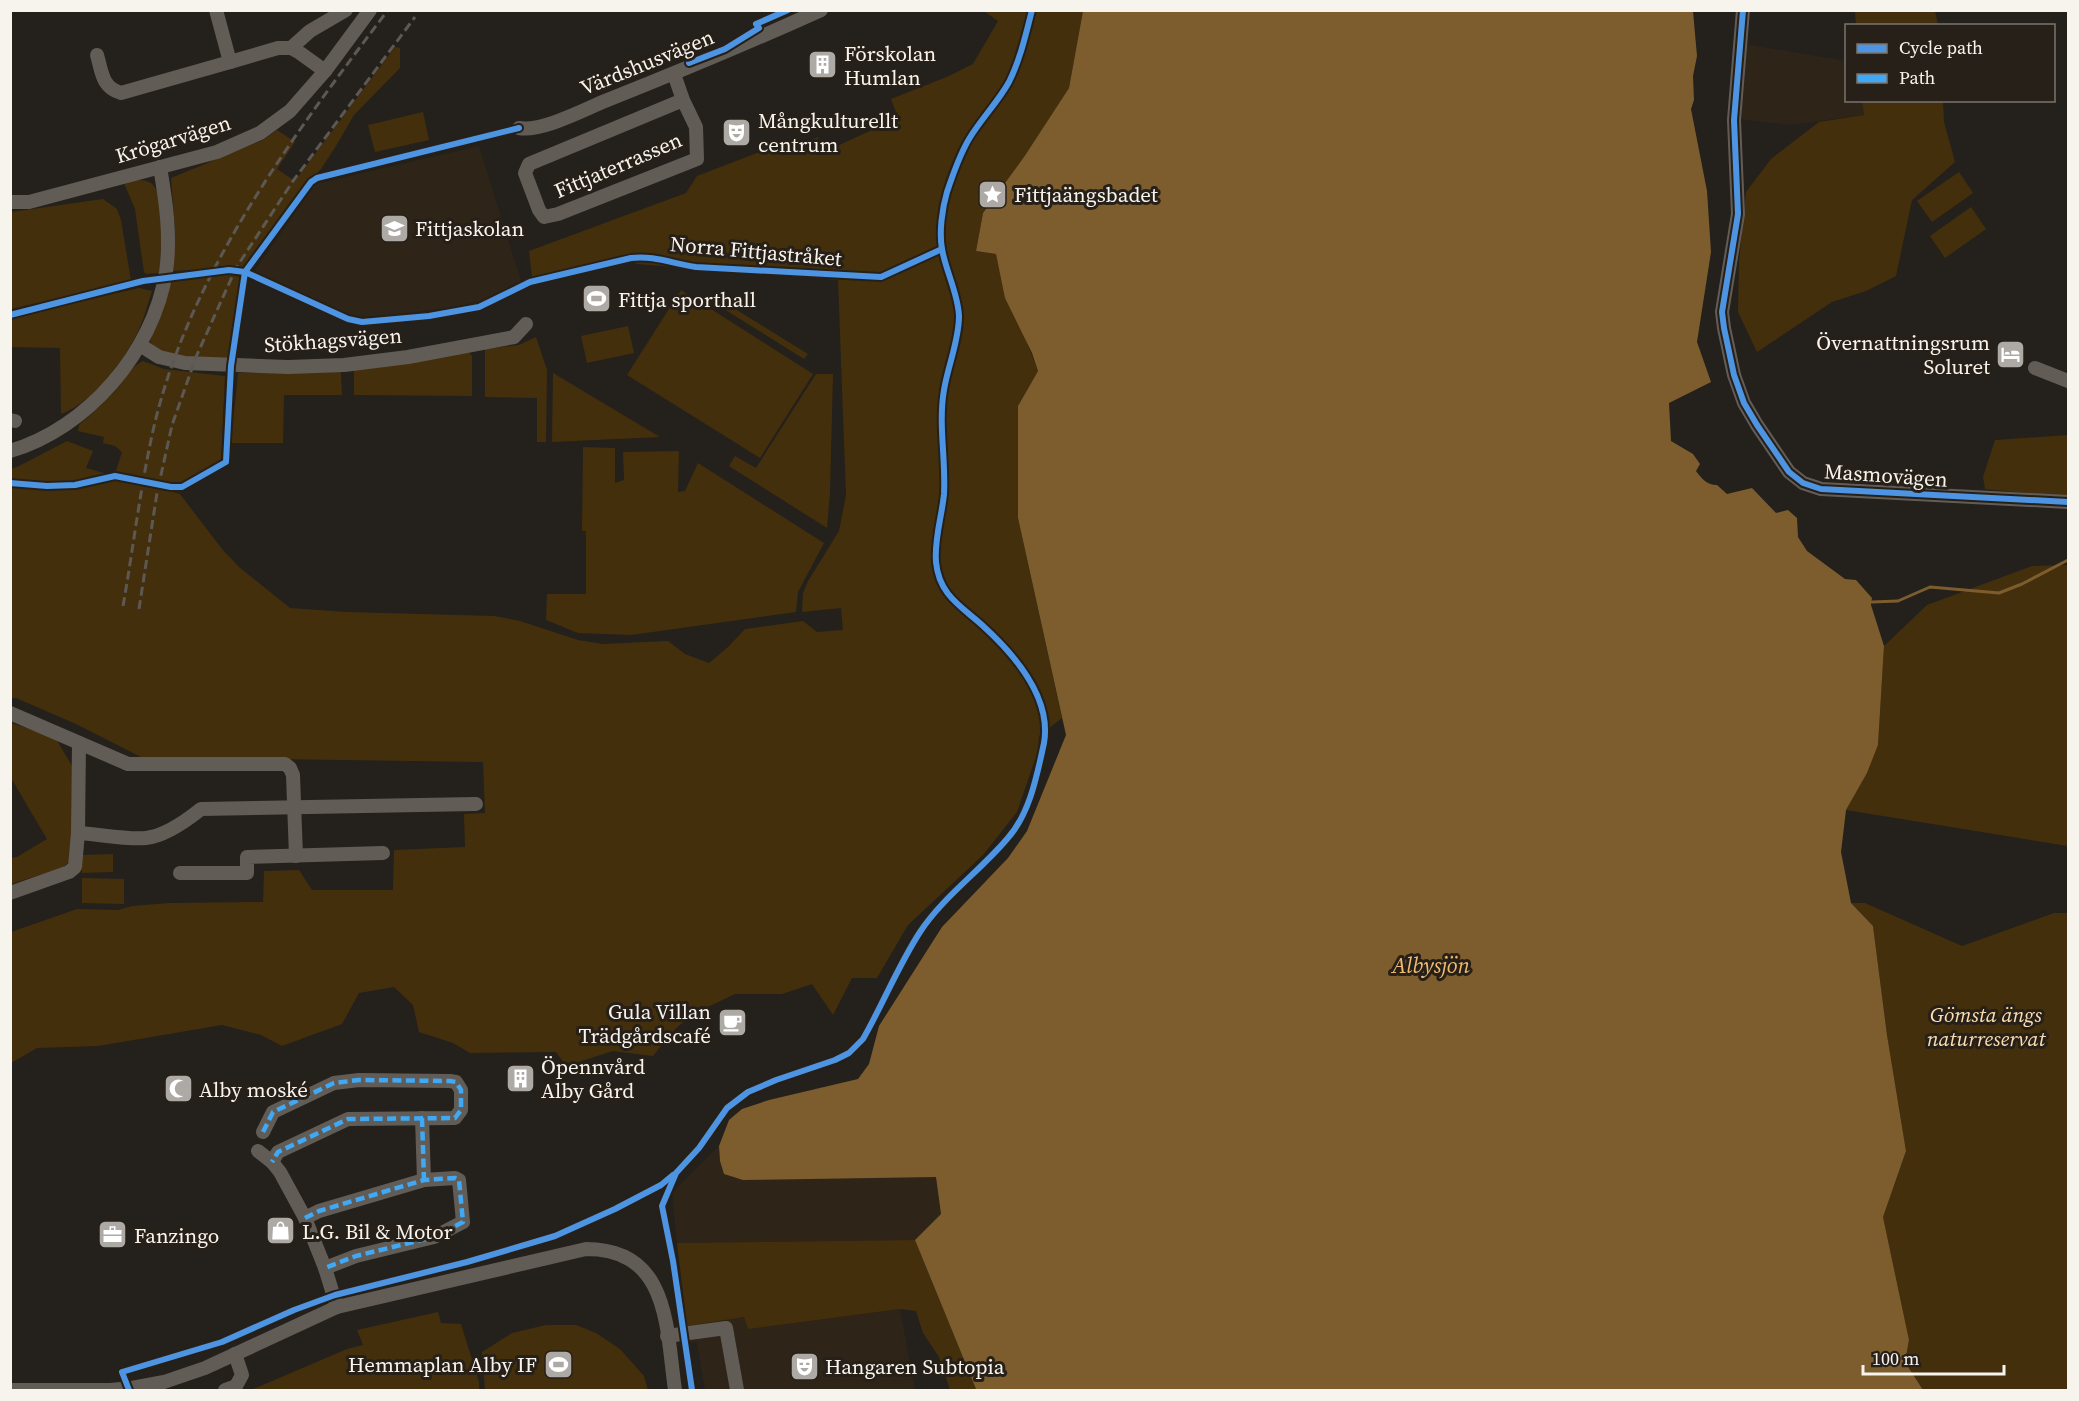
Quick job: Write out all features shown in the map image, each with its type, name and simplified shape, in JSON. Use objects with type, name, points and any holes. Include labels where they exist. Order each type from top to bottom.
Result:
[{"type":"street","points":[[216,10],[230,62]]},
{"type":"street","points":[[310,32],[327,10]]},
{"type":"street","points":[[291,48],[310,32],[346,10]]},
{"type":"street","name":"Krögarvägen","points":[[10,202],[29,202],[218,152],[260,133],[290,111],[325,71],[370,10]]},
{"type":"street","name":"Värdshusvägen","points":[[519,128],[528,130],[559,120],[674,74],[822,10]]},
{"type":"street","name":"Masmovägen","points":[[1743,10],[1734,120],[1738,214],[1722,312],[1738,389],[1757,425],[1790,472],[1803,483],[1821,489],[2068,502]]},
{"type":"street","points":[[97,55],[108,87],[121,93],[278,48],[291,48],[325,71]]},
{"type":"street","name":"Fittjaterrassen","points":[[674,74],[696,127],[697,159],[558,214],[544,217],[539,210],[525,173],[529,164],[683,100]]},
{"type":"street","points":[[10,451],[40,440],[62,428],[90,406],[141,345],[166,272],[168,231],[160,166]]},
{"type":"street","name":"Stökhagsvägen","points":[[141,345],[159,357],[185,363],[266,366],[344,364],[419,355],[514,337],[526,324]]},
{"type":"street","points":[[2035,368],[2068,381]]},
{"type":"street","points":[[10,708],[52,731]]},
{"type":"street","points":[[10,713],[128,764],[285,764],[293,775],[296,856]]},
{"type":"street","points":[[10,893],[69,872],[75,867],[80,743]]},
{"type":"street","points":[[78,833],[147,838],[188,819],[201,809],[476,804]]},
{"type":"street","points":[[180,873],[247,873],[247,856],[383,853]]},
{"type":"street","points":[[263,1132],[273,1112],[342,1081],[456,1082],[461,1090],[461,1110],[454,1118],[348,1119],[278,1152],[272,1162]]},
{"type":"street","points":[[422,1118],[424,1180]]},
{"type":"street","points":[[258,1150],[280,1172],[305,1218],[325,1268],[337,1307]]},
{"type":"street","points":[[305,1218],[319,1211],[424,1180],[455,1178],[459,1180],[463,1222],[435,1237],[356,1256],[325,1268]]},
{"type":"street","points":[[10,1390],[132,1388],[181,1377],[337,1307],[521,1263],[586,1249],[597,1249],[618,1253],[640,1266],[658,1293],[675,1390]]},
{"type":"street","points":[[667,1336],[726,1328],[736,1390]]},
{"type":"street","points":[[225,1390],[236,1386],[242,1375],[235,1354]]},
{"type":"shaded area","points":[[1745,44],[1845,61],[1845,102],[1862,102],[1864,115],[1790,125],[1739,119]]},
{"type":"shaded area","name":"Fittjaskolan","points":[[479,146],[522,284],[480,305],[364,318],[324,306],[253,273],[315,184]]},
{"type":"shaded area","points":[[719,1146],[720,1161],[743,1180],[936,1176],[941,1214],[915,1240],[677,1243],[672,1193]]},
{"type":"shaded area","points":[[900,1309],[915,1390],[705,1390],[697,1342],[690,1343],[687,1326],[744,1317],[748,1329]]},
{"type":"green space","points":[[984,11],[1083,11],[1069,88],[1024,157],[983,213],[976,251],[996,254],[1001,275],[1038,371],[1018,406],[1018,518],[1062,718],[1039,736],[1038,751],[1017,812],[983,855],[908,925],[877,978],[852,978],[833,1015],[812,984],[782,994],[735,994],[691,1015],[671,1033],[653,1056],[613,1051],[566,1066],[556,1052],[470,1053],[453,1043],[419,1032],[413,1005],[394,987],[359,993],[342,1024],[282,1046],[261,1035],[222,1025],[98,1046],[37,1048],[11,1063],[11,932],[77,909],[118,910],[132,906],[169,903],[263,902],[264,871],[299,870],[312,890],[393,890],[394,850],[465,847],[464,814],[485,813],[483,762],[141,757],[76,724],[16,698],[11,698],[11,469],[67,441],[93,451],[86,468],[180,494],[222,549],[239,567],[290,608],[494,616],[520,621],[578,640],[602,644],[668,641],[685,654],[709,663],[745,629],[803,621],[817,632],[843,630],[841,608],[802,612],[803,593],[808,581],[839,531],[846,495],[838,280],[637,264],[624,258],[532,277],[529,251],[686,193],[697,176],[798,137],[801,144],[818,137],[824,152],[885,124],[899,120],[891,99],[973,64],[998,21]]},
{"type":"green space","points":[[1855,11],[1935,11],[1938,24],[1856,24]]},
{"type":"green space","points":[[395,47],[400,48],[400,68],[354,115],[321,169],[302,187],[243,267],[173,271],[175,229],[171,178],[263,140],[277,130],[295,142],[277,169],[295,181]]},
{"type":"green space","points":[[1862,102],[1943,102],[1944,122],[1955,162],[1912,200],[1896,276],[1866,291],[1832,302],[1757,352],[1738,312],[1739,261],[1746,192],[1771,159],[1819,122],[1864,115]]},
{"type":"green space","points":[[423,112],[429,140],[375,152],[368,125]]},
{"type":"green space","points":[[1959,172],[1973,193],[1932,222],[1917,201]]},
{"type":"green space","points":[[135,180],[149,182],[157,191],[161,213],[159,273],[146,274],[144,272],[135,209],[124,183]]},
{"type":"green space","points":[[103,199],[117,209],[121,220],[131,281],[11,309],[11,212]]},
{"type":"green space","points":[[1971,207],[1986,229],[1945,258],[1930,236]]},
{"type":"green space","points":[[225,273],[240,277],[227,362],[207,361],[158,351],[150,342],[168,285],[180,278]]},
{"type":"green space","points":[[139,288],[152,291],[140,327],[127,352],[97,390],[61,414],[60,348],[12,347],[11,317]]},
{"type":"green space","points":[[681,290],[813,374],[760,458],[627,375]]},
{"type":"green space","points":[[719,299],[808,354],[804,359],[716,304]]},
{"type":"green space","points":[[628,326],[634,353],[587,363],[581,336]]},
{"type":"green space","points":[[536,337],[547,370],[546,442],[537,442],[537,398],[485,397],[485,349],[519,345]]},
{"type":"green space","points":[[469,352],[472,356],[472,396],[354,395],[354,369]]},
{"type":"green space","points":[[143,361],[164,369],[225,376],[221,459],[183,484],[170,485],[115,474],[122,452],[115,446],[103,443],[104,437],[78,431],[79,425],[117,389],[131,370]]},
{"type":"green space","points":[[339,370],[342,395],[284,395],[283,443],[231,443],[238,373]]},
{"type":"green space","points":[[553,373],[660,437],[552,442]]},
{"type":"green space","points":[[816,374],[833,374],[827,528],[729,466],[735,456],[756,468]]},
{"type":"green space","points":[[2068,435],[2068,497],[1985,489],[1983,477],[1995,440]]},
{"type":"green space","points":[[583,447],[615,448],[615,483],[624,480],[623,452],[679,451],[678,492],[685,491],[698,463],[824,543],[798,592],[796,612],[631,635],[578,633],[546,620],[547,594],[586,594],[586,531],[582,531]]},
{"type":"green space","points":[[2068,565],[2068,846],[1846,810],[1867,773],[1878,745],[1884,646],[1927,605],[2032,566]]},
{"type":"green space","points":[[11,723],[55,737],[72,766],[71,860],[62,868],[11,884],[11,858],[17,857],[47,839],[11,778]]},
{"type":"green space","points":[[113,854],[113,872],[82,873],[82,855]]},
{"type":"green space","points":[[82,878],[124,879],[124,904],[82,903]]},
{"type":"green space","name":"Gömsta ängs naturreservat","points":[[1851,903],[1865,903],[1962,946],[2054,913],[2068,913],[2068,1390],[1923,1390],[1905,1362],[1909,1340],[1883,1217],[1906,1151],[1887,1035],[1873,926]]},
{"type":"green space","points":[[915,1240],[976,1389],[950,1390],[939,1357],[923,1333],[916,1311],[900,1309],[748,1329],[744,1317],[687,1326],[677,1243]]},
{"type":"green space","points":[[438,1312],[441,1323],[461,1324],[479,1382],[479,1390],[251,1390],[347,1349],[363,1345],[357,1330]]},
{"type":"green space","name":"Hemmaplan Alby IF","points":[[546,1325],[576,1325],[596,1333],[620,1349],[644,1376],[648,1390],[485,1390],[482,1352],[512,1333]]},
{"type":"water","name":"Albysjön","points":[[1083,11],[1693,11],[1697,56],[1693,76],[1694,100],[1691,109],[1707,191],[1711,252],[1697,342],[1711,382],[1669,403],[1671,441],[1693,454],[1700,464],[1696,471],[1708,483],[1717,485],[1727,494],[1752,488],[1776,513],[1788,510],[1797,518],[1798,537],[1807,551],[1845,579],[1856,580],[1872,598],[1871,605],[1884,646],[1878,745],[1867,773],[1846,810],[1841,852],[1851,903],[1873,926],[1887,1035],[1906,1151],[1883,1217],[1909,1340],[1905,1362],[1923,1390],[973,1390],[976,1389],[915,1240],[941,1214],[936,1177],[743,1180],[724,1174],[719,1146],[729,1120],[742,1109],[769,1100],[858,1079],[869,1064],[879,1026],[942,927],[1008,858],[1027,831],[1066,735],[1018,518],[1018,406],[1038,371],[1032,353],[1005,298],[996,254],[976,251],[983,213],[1024,157],[1069,88]]},
{"type":"waterway","points":[[1872,602],[1898,601],[1930,587],[1999,593],[2022,584],[2068,560]]},
{"type":"railway","points":[[123,606],[156,418],[173,362],[195,308],[251,204],[284,153],[388,10]]},
{"type":"railway","points":[[139,609],[157,493],[172,425],[196,357],[236,268],[293,181],[415,17]]},
{"type":"marked path","points":[[263,1132],[273,1112],[334,1083],[359,1080],[450,1081],[456,1082],[461,1090],[461,1110],[455,1118],[348,1119],[278,1152],[272,1162]]},
{"type":"marked path","points":[[422,1118],[424,1180]]},
{"type":"marked path","points":[[305,1218],[319,1211],[424,1180],[455,1178],[459,1180],[463,1222],[434,1237],[356,1256],[325,1268]]},
{"type":"cycle path","points":[[689,63],[725,49],[759,28],[756,24],[788,10]]},
{"type":"cycle path","points":[[692,1390],[673,1261],[662,1206],[676,1173],[699,1148],[727,1108],[748,1092],[835,1060],[849,1053],[863,1039],[920,932],[950,896],[997,851],[1015,829],[1032,794],[1044,743],[1045,726],[1036,693],[1018,663],[1006,649],[952,599],[942,583],[936,562],[937,536],[944,494],[942,403],[959,316],[941,242],[944,206],[965,145],[1013,74],[1032,10]]},
{"type":"cycle path","points":[[1743,10],[1734,120],[1738,214],[1722,312],[1734,375],[1744,403],[1757,425],[1789,472],[1803,483],[1821,489],[2068,502]]},
{"type":"cycle path","points":[[10,483],[47,486],[75,485],[115,476],[182,487],[226,462],[231,366],[245,272],[311,182],[317,178],[519,128]]},
{"type":"cycle path","name":"Norra Fittjastråket","points":[[10,315],[143,281],[229,270],[245,272],[348,319],[362,322],[429,316],[479,307],[530,282],[631,258],[655,259],[696,267],[881,277],[942,249]]},
{"type":"cycle path","points":[[129,1390],[122,1372],[222,1342],[294,1310],[335,1295],[467,1262],[555,1236],[615,1209],[661,1185],[673,1175]]},
{"type":"place","name":"Förskolan Humlan","points":[[823,65]]},
{"type":"place","name":"Mångkulturellt centrum","points":[[737,132]]},
{"type":"place","name":"Fittjaängsbadet","points":[[993,194]]},
{"type":"place","name":"Fittjaskolan","points":[[394,228]]},
{"type":"place","name":"Fittja sporthall","points":[[597,299]]},
{"type":"place","name":"Övernattningsrum Soluret","points":[[2011,354]]},
{"type":"place","name":"Gula Villan Trädgårdscafé","points":[[732,1023]]},
{"type":"place","name":"Öpennvård Alby Gård","points":[[520,1078]]},
{"type":"place","name":"Alby moské","points":[[178,1089]]},
{"type":"place","name":"L.G. Bil & Motor","points":[[281,1231]]},
{"type":"place","name":"Fanzingo","points":[[113,1235]]},
{"type":"place","name":"Hemmaplan Alby IF","points":[[558,1364]]},
{"type":"place","name":"Hangaren Subtopia","points":[[804,1366]]}]
